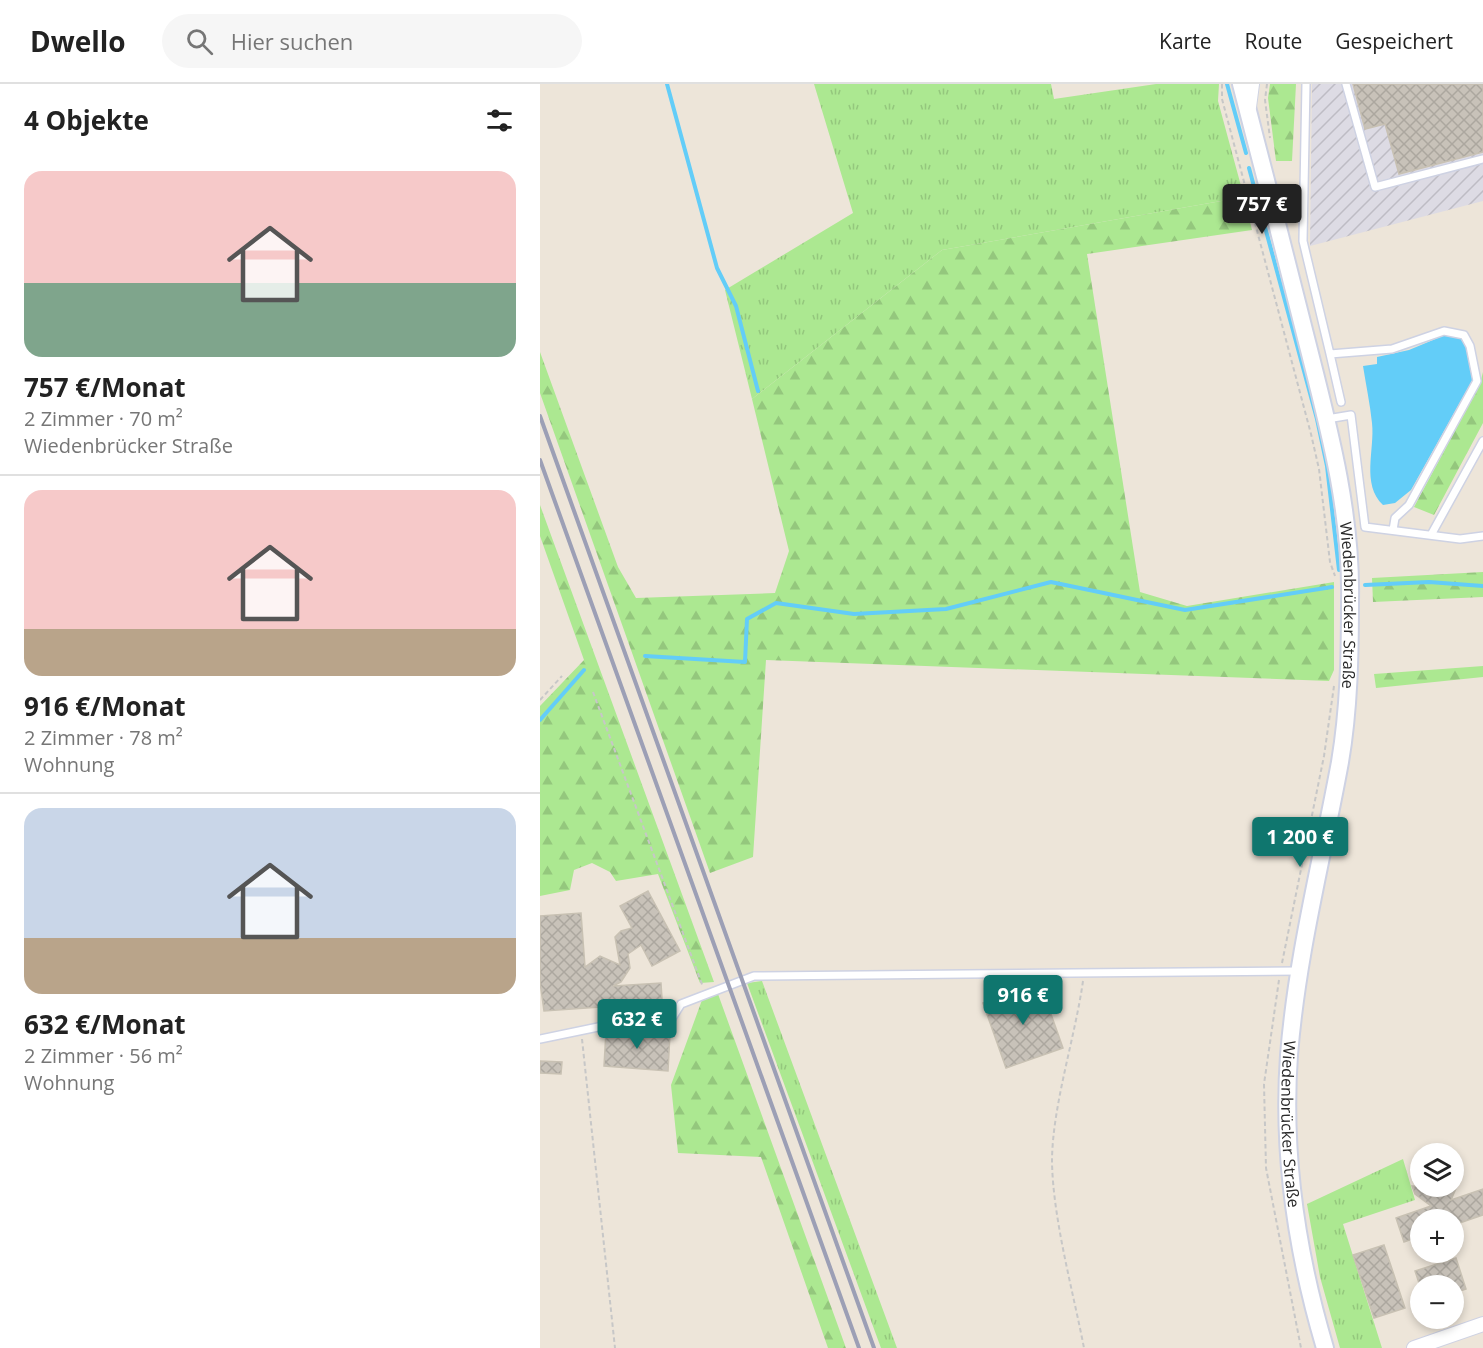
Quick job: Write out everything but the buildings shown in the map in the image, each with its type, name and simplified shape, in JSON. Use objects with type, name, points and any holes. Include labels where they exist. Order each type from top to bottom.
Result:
[{"type":"street","name":"Wiedenbrücker Straße","points":[[1241,84],[1337,464],[1346,530],[1351,596],[1348,680],[1340,759],[1299,971],[1289,1055],[1290,1158],[1299,1233],[1325,1348]]},
{"type":"street","points":[[1248,112],[1252,84]]},
{"type":"street","points":[[1414,1348],[1483,1324]]},
{"type":"lane","points":[[1306,84],[1303,241],[1341,402]]},
{"type":"lane","points":[[1346,84],[1375,187],[1483,159]]},
{"type":"lane","points":[[1330,354],[1392,349],[1444,332],[1464,335],[1470,346],[1477,381],[1409,505],[1395,518],[1392,531]]},
{"type":"lane","points":[[1327,419],[1351,415],[1365,527],[1460,539],[1483,536]]},
{"type":"lane","points":[[1431,535],[1483,441]]},
{"type":"lane","points":[[540,1039],[581,1030],[671,1020],[681,1004],[754,976],[1299,971]]},
{"type":"path","points":[[1222,84],[1222,99],[1311,434],[1330,562],[1337,580]]},
{"type":"path","points":[[540,700],[562,676]]},
{"type":"path","points":[[1301,1348],[1291,1310],[1266,1168],[1264,1084],[1280,971],[1324,756],[1335,682]]},
{"type":"path","points":[[593,692],[705,993]]},
{"type":"path","points":[[1083,972],[1076,1028],[1059,1107],[1052,1163],[1061,1231],[1084,1348]]},
{"type":"path","points":[[581,1030],[615,1348]]},
{"type":"shaded area","points":[[1312,84],[1483,84],[1483,201],[1310,246]]},
{"type":"green space","points":[[814,84],[1051,84],[1054,99],[1156,84],[1219,84],[1218,101],[1244,197],[942,250],[752,399],[725,290],[853,213]]},
{"type":"green space","points":[[1270,84],[1296,84],[1292,161],[1276,161],[1268,98]]},
{"type":"green space","points":[[1244,197],[1252,230],[1087,254],[1140,592],[1187,606],[1334,582],[1334,670],[1329,681],[766,660],[753,857],[710,873],[540,393],[540,352],[618,567],[636,598],[775,593],[789,551],[752,399],[942,250]]},
{"type":"green space","points":[[1483,372],[1483,423],[1434,515],[1414,507],[1480,384]]},
{"type":"green space","points":[[540,505],[714,982],[700,983],[658,874],[616,881],[610,872],[592,863],[574,870],[570,890],[540,896],[540,706],[584,660],[540,536]]},
{"type":"green space","points":[[1483,572],[1483,597],[1373,602],[1372,578]]},
{"type":"green space","points":[[1483,666],[1483,677],[1376,688],[1374,674]]},
{"type":"green space","points":[[762,981],[897,1348],[881,1348],[747,983]]},
{"type":"green space","points":[[718,994],[846,1348],[828,1348],[761,1157],[678,1153],[671,1085],[702,1000]]},
{"type":"green space","points":[[1403,1159],[1410,1183],[1410,1197],[1414,1197],[1415,1200],[1343,1224],[1382,1348],[1340,1348],[1320,1277],[1307,1204]]},
{"type":"water","points":[[1445,335],[1461,338],[1468,349],[1473,379],[1411,490],[1395,503],[1383,505],[1376,497],[1372,487],[1370,466],[1372,423],[1363,366],[1377,364],[1377,357],[1409,350]]},
{"type":"waterway","points":[[667,84],[717,268],[736,306],[758,391]]},
{"type":"waterway","points":[[1227,84],[1246,153]]},
{"type":"waterway","points":[[1249,168],[1317,419],[1327,466],[1339,570]]},
{"type":"waterway","points":[[645,656],[745,662],[747,619],[776,603],[854,614],[946,609],[1051,582],[1185,610],[1332,587]]},
{"type":"waterway","points":[[1365,585],[1429,582],[1483,586]]},
{"type":"waterway","points":[[540,720],[584,670]]},
{"type":"railway","points":[[540,416],[874,1348]]},
{"type":"railway","points":[[540,460],[859,1348]]}]
